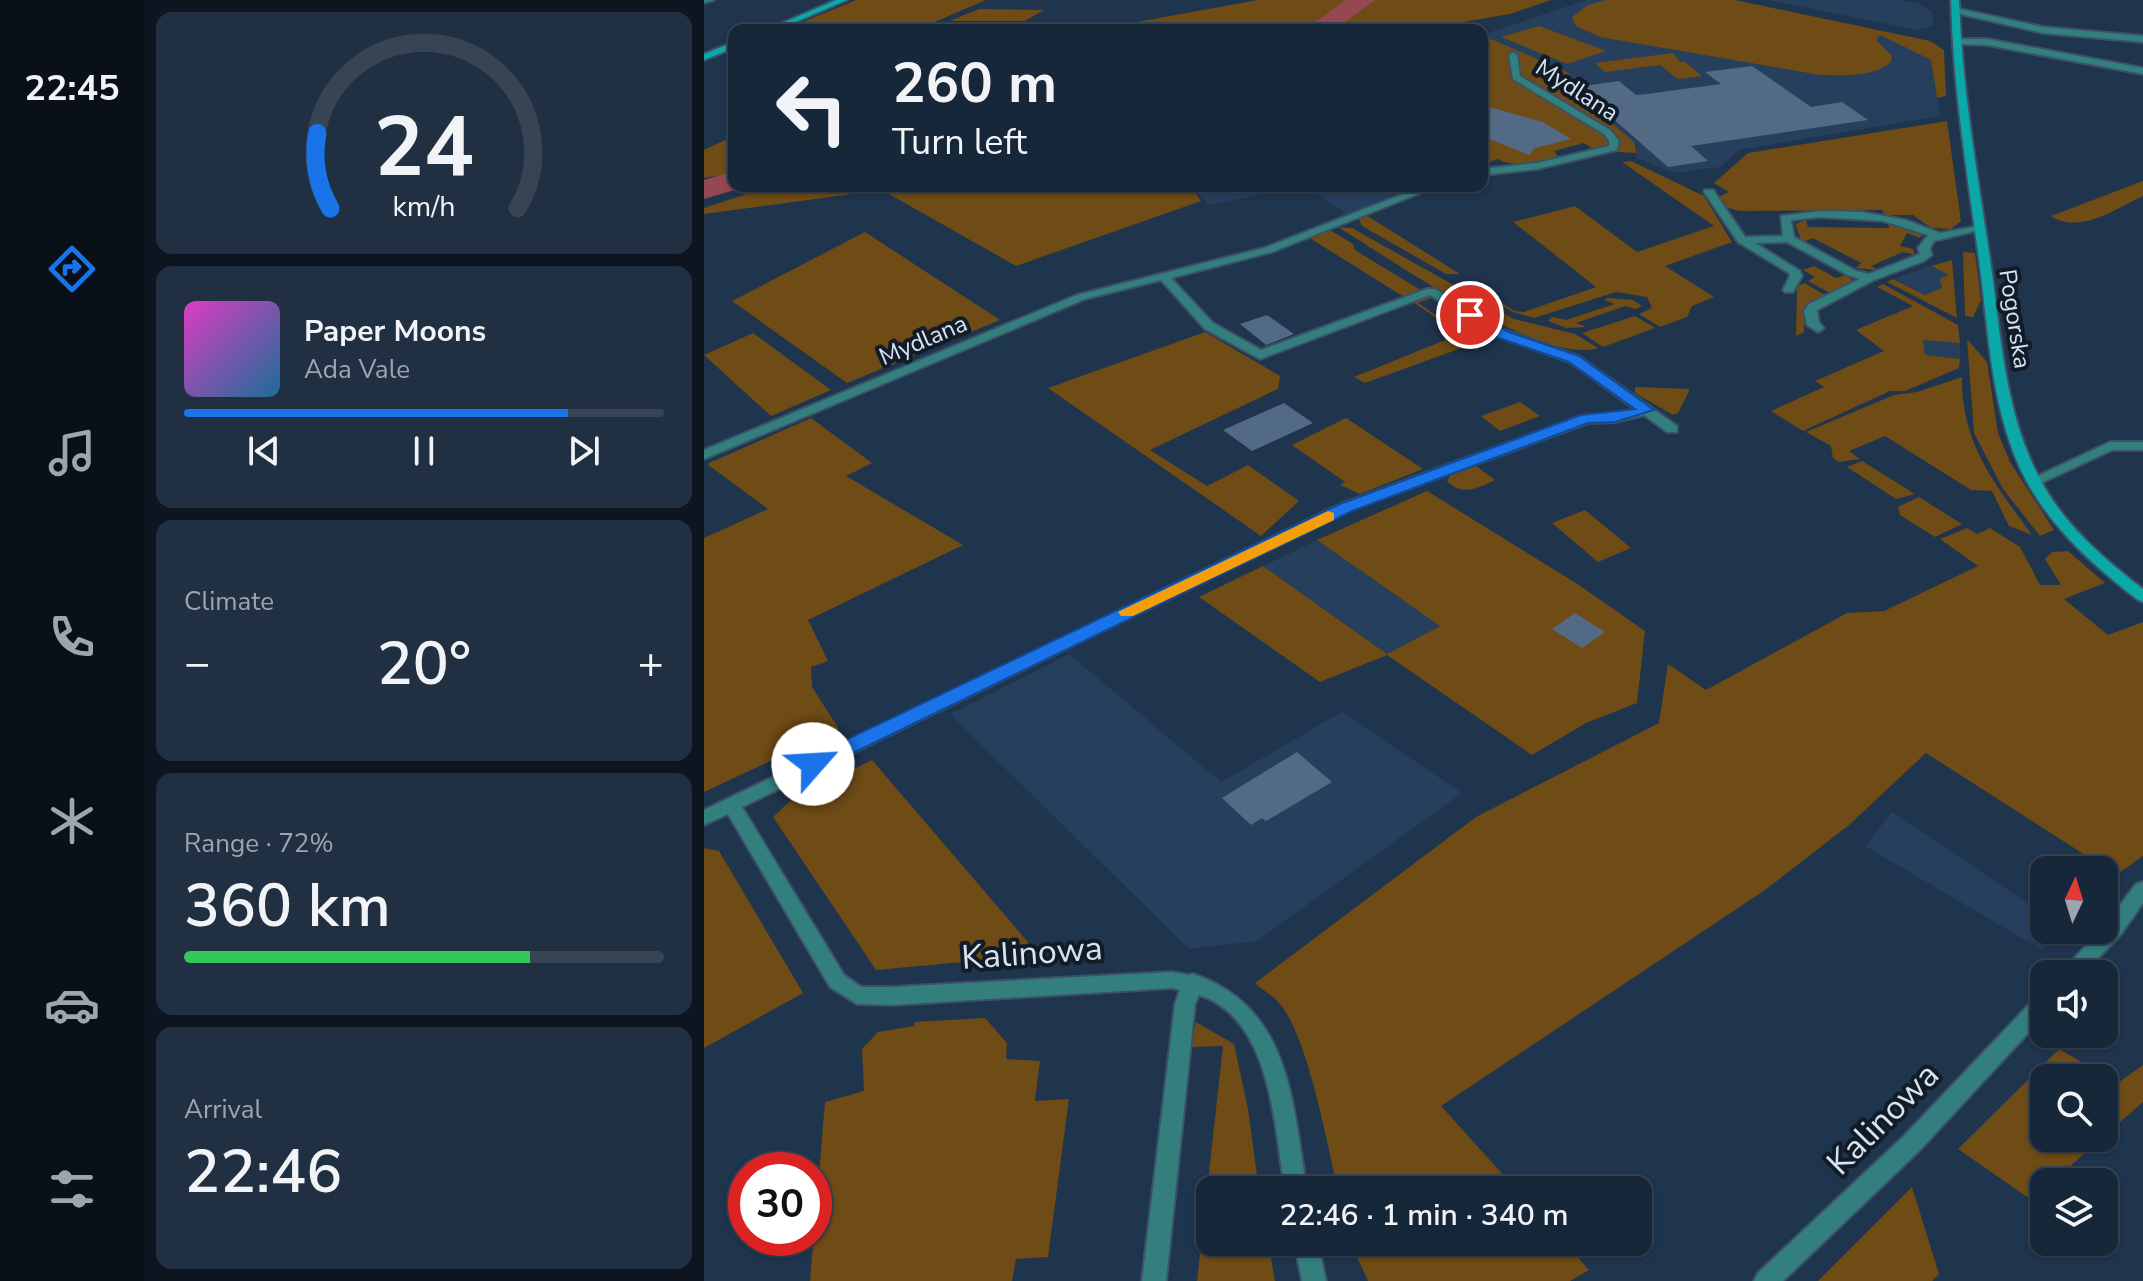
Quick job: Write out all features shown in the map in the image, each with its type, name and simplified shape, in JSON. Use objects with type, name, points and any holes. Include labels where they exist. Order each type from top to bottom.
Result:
[{"type":"street","points":[[704,1],[710,0]]},
{"type":"street","points":[[819,10],[828,0]]},
{"type":"street","points":[[785,24],[843,0]]},
{"type":"street","points":[[1955,5],[2043,30],[2143,39]]},
{"type":"street","name":"Pogorska","points":[[1955,5],[1960,101],[2000,370],[2014,429],[2034,481],[2076,539],[2143,597]]},
{"type":"street","points":[[1958,42],[2143,71]]},
{"type":"street","points":[[704,57],[728,47]]},
{"type":"street","name":"Mydlana","points":[[1488,171],[1554,162],[1594,163],[1602,160],[1600,153],[1614,148],[1614,141],[1516,77],[1513,55]]},
{"type":"street","name":"Mydlana","points":[[704,455],[1081,297],[1268,250],[1418,192]]},
{"type":"street","points":[[1709,192],[1742,240],[1794,271],[1796,276],[1789,290]]},
{"type":"street","points":[[1789,239],[1785,218],[1798,216],[1904,220],[1936,235]]},
{"type":"street","points":[[1818,328],[1813,325],[1813,307],[1870,278],[1920,259],[1926,255],[1924,248],[1928,239],[1936,235],[1979,229]]},
{"type":"street","points":[[1742,240],[1789,239],[1852,273],[1870,278]]},
{"type":"street","points":[[1162,275],[1209,326],[1260,355],[1431,291],[1492,330],[1574,359],[1672,429]]},
{"type":"street","points":[[704,818],[1346,507],[1586,419],[1615,418],[1647,410]]},
{"type":"street","points":[[2034,481],[2110,446],[2143,446]]},
{"type":"street","name":"Kalinowa","points":[[731,804],[837,981],[857,995],[892,996],[1150,980],[1193,982],[1228,996],[1267,1044],[1293,1176]]},
{"type":"street","points":[[2083,960],[2114,928],[2143,889]]},
{"type":"street","points":[[1154,1281],[1185,1004],[1193,982]]},
{"type":"street","name":"Kalinowa","points":[[1766,1281],[1912,1143],[2030,1017]]},
{"type":"street","points":[[1309,1256],[1314,1281]]},
{"type":"shaded area","points":[[856,0],[986,0],[930,24],[798,24]]},
{"type":"shaded area","points":[[1258,0],[1355,0],[1317,24],[1137,22]]},
{"type":"shaded area","points":[[1372,0],[1551,0],[1510,14],[1452,24],[1334,24]]},
{"type":"shaded area","points":[[1586,0],[1665,0],[1880,35],[1931,60],[1940,116],[1739,150],[1720,167],[1674,173],[1636,158],[1637,146],[1570,87],[1568,73],[1488,38],[1488,33]]},
{"type":"shaded area","points":[[1606,0],[1735,0],[1930,41],[1944,50],[1946,96],[1937,98],[1931,60],[1880,35],[1876,40],[1892,56],[1891,62],[1866,73],[1820,75],[1600,37],[1576,26],[1572,17],[1588,5]]},
{"type":"shaded area","points":[[1768,0],[1899,0],[1917,3],[1932,11],[1933,26],[1917,30]]},
{"type":"shaded area","points":[[979,9],[1044,10],[1025,21],[950,21]]},
{"type":"shaded area","points":[[1539,26],[1606,51],[1567,64],[1501,37]]},
{"type":"shaded area","points":[[1488,38],[1569,73],[1570,87],[1634,142],[1637,153],[1596,151],[1584,143],[1554,151],[1559,158],[1535,163],[1520,164],[1497,159],[1490,162]]},
{"type":"shaded area","points":[[1673,53],[1680,62],[1684,61],[1702,76],[1678,79],[1660,65],[1605,72],[1595,63]]},
{"type":"shaded area","points":[[1947,121],[1961,221],[1951,229],[1931,228],[1913,215],[1885,215],[1882,210],[1739,211],[1725,207],[1718,197],[1729,192],[1714,183],[1748,153]]},
{"type":"shaded area","points":[[728,139],[728,174],[704,178],[704,150]]},
{"type":"shaded area","points":[[1631,161],[1704,196],[1732,242],[1665,266],[1714,297],[1692,306],[1687,317],[1660,327],[1639,314],[1652,308],[1647,297],[1616,292],[1534,318],[1513,312],[1469,287],[1471,284],[1515,311],[1524,312],[1596,287],[1513,222],[1575,206],[1637,252],[1714,226],[1622,162]]},
{"type":"shaded area","points":[[2143,181],[2143,196],[2098,218],[2074,223],[2051,216]]},
{"type":"shaded area","points":[[867,192],[704,214],[704,208],[750,193]]},
{"type":"shaded area","points":[[886,192],[1194,192],[1201,201],[1016,266]]},
{"type":"shaded area","points":[[1196,192],[1273,192],[1209,205]]},
{"type":"shaded area","points":[[1313,192],[1408,192],[1343,216],[1342,210]]},
{"type":"shaded area","points":[[1366,215],[1460,274],[1446,274],[1362,226],[1359,219]]},
{"type":"shaded area","points":[[1806,220],[1808,227],[1889,228],[1888,222],[1922,235],[1920,238],[1907,233],[1900,246],[1913,249],[1915,255],[1903,252],[1871,266],[1878,270],[1856,268],[1861,263],[1813,238],[1802,242],[1795,224]]},
{"type":"shaded area","points":[[1338,227],[1352,228],[1514,319],[1575,334],[1598,348],[1573,350],[1505,326],[1428,284]]},
{"type":"shaded area","points":[[1328,229],[1353,244],[1355,250],[1422,291],[1404,297],[1308,237]]},
{"type":"shaded area","points":[[865,232],[1000,320],[847,383],[732,301]]},
{"type":"shaded area","points":[[1963,252],[1975,253],[1981,300],[1973,317],[1965,316]]},
{"type":"shaded area","points":[[1952,260],[1957,318],[1887,282],[1893,279],[1925,295],[1942,288],[1940,279],[1949,275],[1931,266]]},
{"type":"shaded area","points":[[1814,266],[1836,278],[1846,275],[1856,283],[1832,294],[1808,281],[1815,277],[1803,270]]},
{"type":"shaded area","points":[[1931,266],[1950,275],[1943,280],[1943,288],[1925,295],[1894,279]]},
{"type":"shaded area","points":[[1804,283],[1827,296],[1805,307],[1804,332],[1796,336],[1797,287]]},
{"type":"shaded area","points":[[1883,284],[1958,325],[1960,343],[1923,340],[1925,355],[1960,359],[1959,368],[1905,391],[1890,391],[1803,431],[1771,411],[1824,387],[1815,381],[1884,351],[1856,330],[1913,306],[1877,287]]},
{"type":"shaded area","points":[[1427,294],[1434,297],[1418,303],[1470,338],[1483,333],[1492,337],[1365,383],[1354,377],[1460,334],[1410,300]]},
{"type":"shaded area","points":[[1604,300],[1633,300],[1642,306],[1636,309],[1625,306],[1576,323],[1586,327],[1566,328],[1548,321],[1552,317],[1566,320],[1615,304]]},
{"type":"shaded area","points":[[1635,316],[1655,328],[1603,347],[1582,333]]},
{"type":"shaded area","points":[[1205,332],[1280,376],[1278,389],[1150,450],[1207,486],[1248,465],[1299,501],[1261,536],[1048,388]]},
{"type":"shaded area","points":[[753,333],[831,390],[771,416],[704,355]]},
{"type":"shaded area","points":[[1923,339],[1960,343],[1960,359],[1925,355]]},
{"type":"shaded area","points":[[1967,339],[1987,362],[1998,433],[2010,462],[2054,530],[2040,536],[2003,489],[1974,433]]},
{"type":"shaded area","points":[[1962,377],[1967,423],[1974,443],[1993,480],[2032,535],[2009,526],[1992,491],[1971,490],[1885,436],[1849,451],[1860,459],[1839,462],[1833,458],[1831,446],[1806,432],[1894,395],[1917,392]]},
{"type":"shaded area","points":[[1635,387],[1690,389],[1678,413],[1673,415],[1635,393]]},
{"type":"shaded area","points":[[1520,402],[1540,416],[1500,431],[1481,416]]},
{"type":"shaded area","points":[[811,418],[872,463],[846,476],[963,545],[808,620],[828,661],[811,667],[812,687],[839,729],[704,792],[704,538],[768,509],[707,464]]},
{"type":"shaded area","points":[[1346,418],[1423,469],[1360,494],[1340,485],[1345,482],[1292,445]]},
{"type":"shaded area","points":[[1862,461],[1915,494],[1896,499],[1847,467]]},
{"type":"shaded area","points":[[1472,463],[1495,480],[1464,490],[1447,481],[1452,472]]},
{"type":"shaded area","points":[[1427,491],[1576,583],[1645,631],[1637,703],[1586,723],[1532,755],[1387,655],[1320,682],[1199,597],[1263,566],[1387,654],[1440,626],[1317,540]]},
{"type":"shaded area","points":[[1919,497],[1962,524],[1935,537],[1900,515],[1898,507]]},
{"type":"shaded area","points":[[1585,510],[1631,548],[1598,562],[1552,523]]},
{"type":"shaded area","points":[[1967,528],[1977,534],[1990,528],[2020,547],[2040,585],[2061,585],[2045,559],[2052,552],[2068,551],[2105,583],[2064,599],[2108,635],[2143,622],[2143,856],[2118,874],[2118,856],[2086,856],[1926,753],[1849,825],[1765,890],[1441,1106],[1504,1176],[1335,1176],[1299,1039],[1279,1003],[1255,983],[1476,817],[1659,723],[1668,664],[1706,690],[1847,613],[1884,611],[1978,566],[1940,539]]},
{"type":"shaded area","points":[[1317,540],[1440,626],[1387,654],[1263,566]]},
{"type":"shaded area","points":[[1069,654],[1221,782],[1342,712],[1462,793],[1257,941],[1189,949],[950,714]]},
{"type":"shaded area","points":[[872,760],[1039,955],[876,970],[773,817],[789,802]]},
{"type":"shaded area","points":[[1892,812],[2030,905],[2030,943],[1865,846]]},
{"type":"shaded area","points":[[704,848],[719,851],[803,993],[704,1048]]},
{"type":"shaded area","points":[[2032,944],[2047,944],[2042,950]]},
{"type":"shaded area","points":[[985,1018],[1007,1043],[1006,1059],[1040,1061],[1035,1101],[1069,1099],[1048,1257],[1016,1259],[1012,1281],[810,1281],[812,1256],[832,1256],[832,1152],[821,1152],[825,1102],[864,1091],[862,1049],[878,1032],[914,1026],[915,1022]]},
{"type":"shaded area","points":[[1196,1022],[1234,1044],[1248,1109],[1257,1176],[1209,1176],[1223,1046],[1190,1047]]},
{"type":"shaded area","points":[[2059,1049],[2085,1064],[2044,1064]]},
{"type":"shaded area","points":[[2143,1065],[2143,1102],[2118,1124],[2118,1083]]},
{"type":"shaded area","points":[[2030,1078],[2030,1152],[2086,1152],[2068,1168],[2030,1168],[2030,1199],[1958,1149]]},
{"type":"shaded area","points":[[1912,1187],[1939,1274],[1932,1281],[1818,1281]]},
{"type":"shaded area","points":[[1200,1256],[1271,1256],[1275,1281],[1197,1281]]},
{"type":"shaded area","points":[[1356,1256],[1576,1256],[1589,1270],[1570,1281],[1368,1281]]},
{"type":"building","points":[[1752,66],[1811,107],[1842,102],[1868,120],[1691,146],[1708,161],[1668,167],[1577,87],[1619,81],[1636,95],[1647,94],[1721,84],[1705,72]]},
{"type":"building","points":[[1488,107],[1543,122],[1571,139],[1535,148],[1529,155],[1488,138]]},
{"type":"building","points":[[1267,315],[1294,334],[1266,345],[1240,324]]},
{"type":"building","points":[[1284,403],[1313,423],[1252,451],[1223,430]]},
{"type":"building","points":[[1575,613],[1605,632],[1582,648],[1552,629]]},
{"type":"building","points":[[1297,752],[1332,782],[1266,821],[1262,818],[1251,825],[1222,798]]},
{"type":"waterway","points":[[1326,24],[1363,0]]},
{"type":"waterway","points":[[704,190],[728,182]]},
{"type":"slow traffic","points":[[1127,612],[1328,516]]},
{"type":"route","points":[[813,764],[1346,507],[1586,419],[1615,418],[1647,410],[1574,359],[1492,330],[1470,315]]}]
